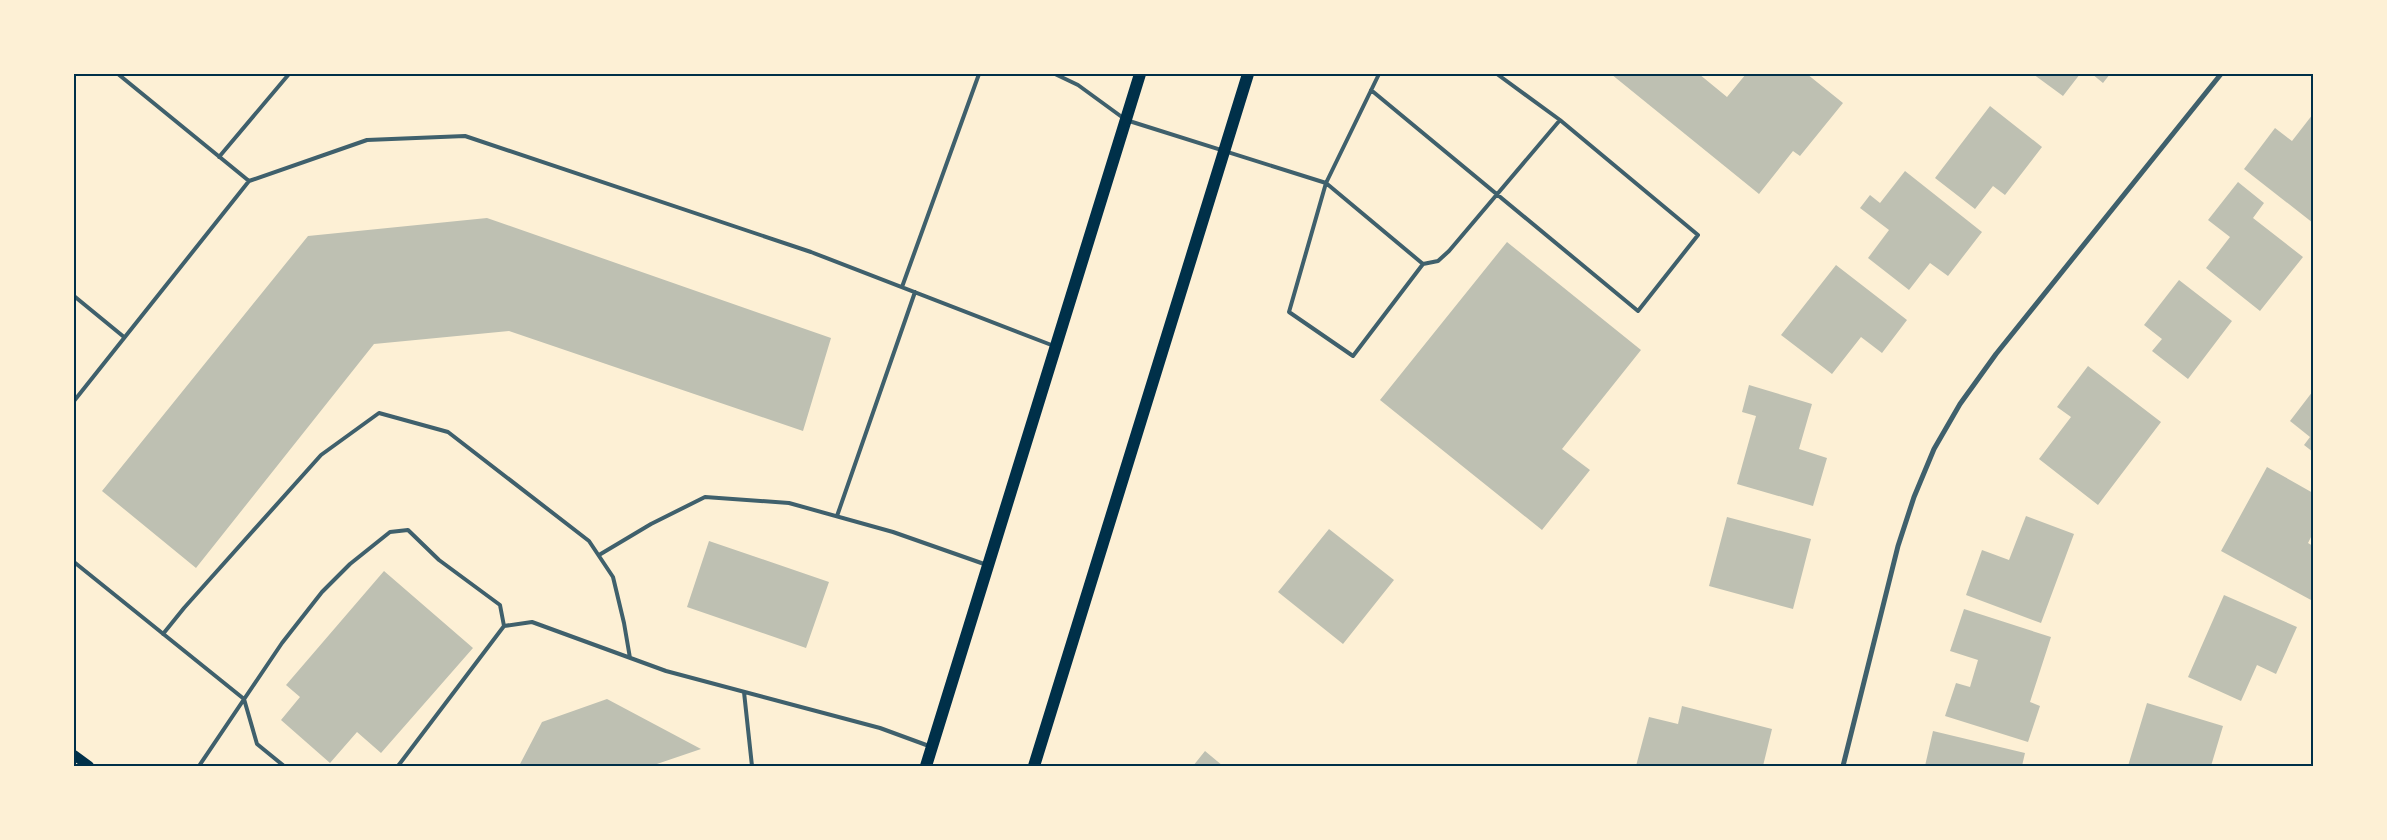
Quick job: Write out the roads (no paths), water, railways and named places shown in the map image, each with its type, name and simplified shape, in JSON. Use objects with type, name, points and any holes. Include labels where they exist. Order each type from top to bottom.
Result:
[{"type":"main road","points":[[926,766],[1140,74]]},
{"type":"main road","points":[[1034,766],[1248,74]]},
{"type":"main road","points":[[74,754],[89,766]]},
{"type":"street","points":[[1843,766],[1898,546],[1914,497],[1934,450],[1960,404],[1996,354],[2221,74]]},
{"type":"lane","points":[[118,74],[249,181]]},
{"type":"lane","points":[[219,157],[289,74]]},
{"type":"lane","points":[[902,287],[979,74]]},
{"type":"lane","points":[[1055,74],[1078,84],[1126,120],[1326,183],[1423,264]]},
{"type":"lane","points":[[1379,74],[1326,183],[1288,312],[1353,356],[1423,264],[1438,261],[1449,251],[1560,120]]},
{"type":"lane","points":[[1371,90],[1638,311],[1698,235],[1560,120],[1497,74]]},
{"type":"lane","points":[[74,401],[249,181],[367,140],[465,136],[811,252],[1056,346]]},
{"type":"lane","points":[[837,516],[915,292]]},
{"type":"lane","points":[[74,296],[124,337]]},
{"type":"lane","points":[[164,634],[184,608],[322,455],[379,413],[448,432],[589,541],[613,577],[630,658]]},
{"type":"lane","points":[[599,555],[650,524],[705,497],[789,503],[893,532],[988,566]]},
{"type":"lane","points":[[199,766],[244,699],[322,592],[350,564],[390,532],[408,530],[439,560],[500,606],[504,626]]},
{"type":"lane","points":[[74,562],[244,699],[257,744],[284,766]]},
{"type":"lane","points":[[398,766],[504,626],[532,622],[630,658],[744,692],[880,728],[932,747]]},
{"type":"lane","points":[[744,692],[752,766]]}]
